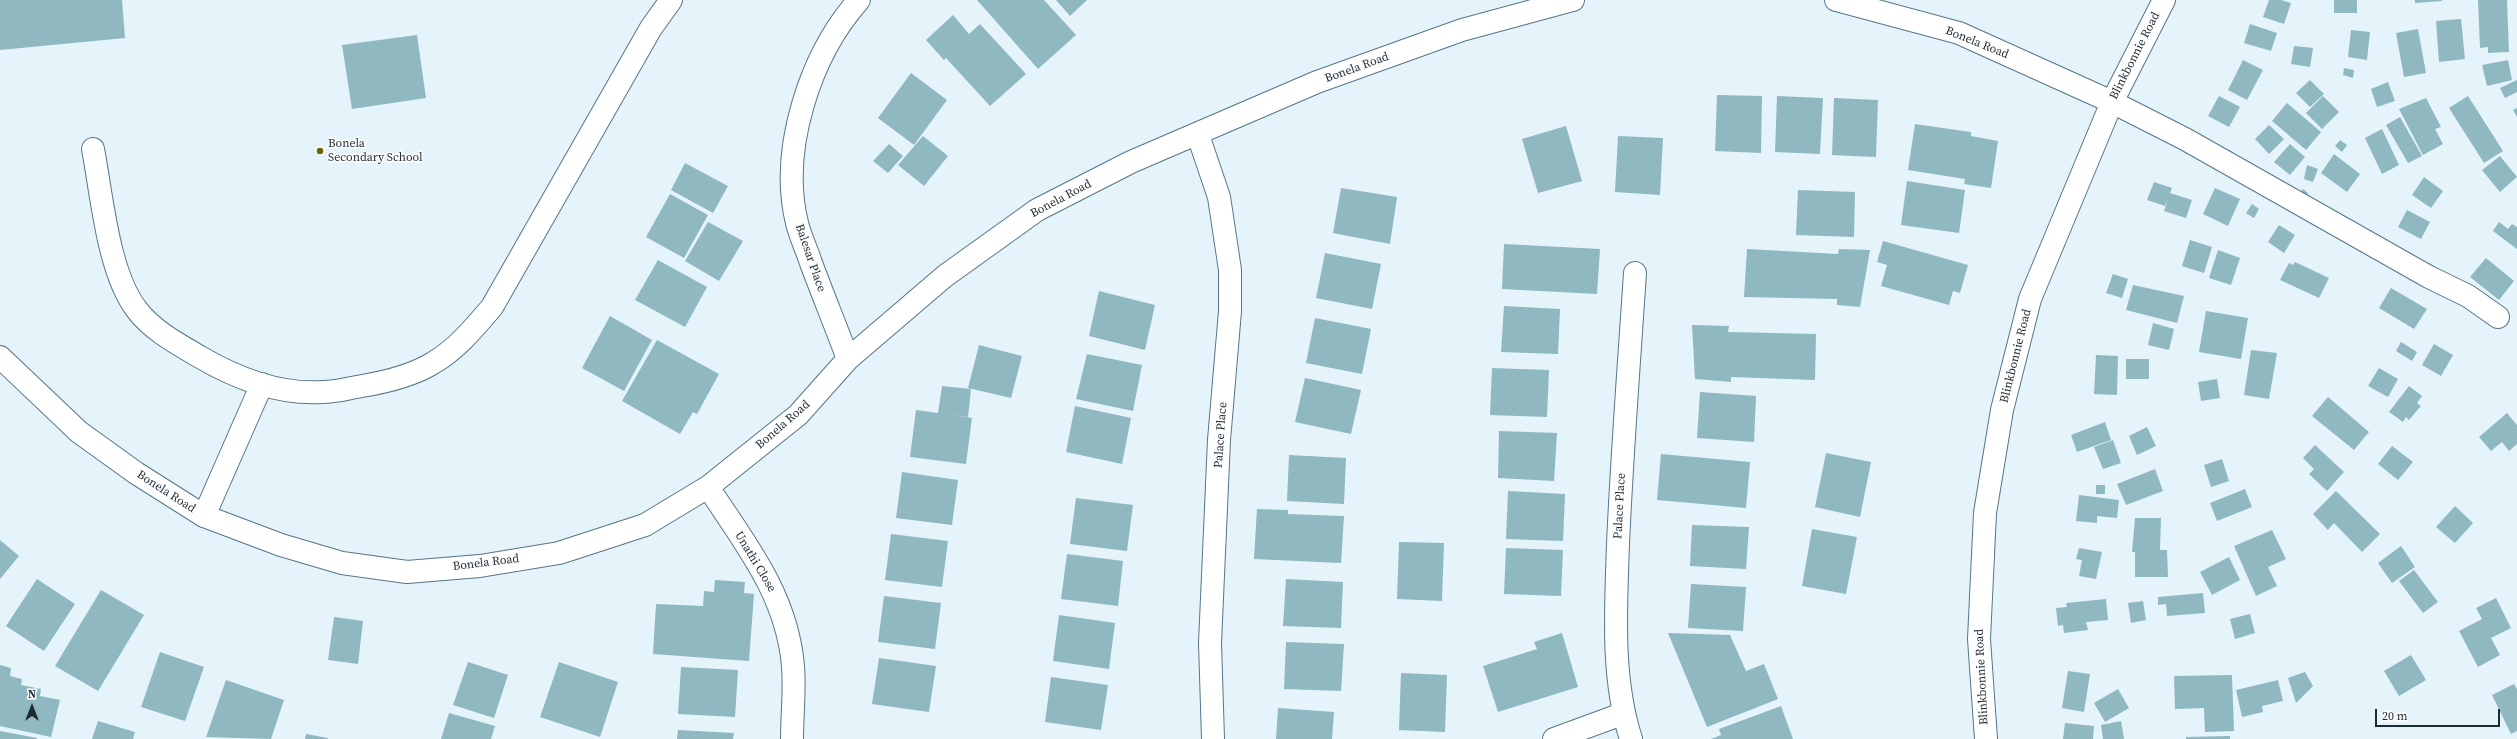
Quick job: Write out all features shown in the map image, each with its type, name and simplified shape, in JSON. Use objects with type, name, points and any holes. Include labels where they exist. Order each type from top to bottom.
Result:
[{"type":"street","points":[[93,149],[115,263],[122,287],[138,311],[168,338],[223,370],[262,384],[290,391],[323,392],[389,381],[433,363],[466,338],[492,307],[651,28],[671,0]]},
{"type":"street","name":"Balesar Place","points":[[848,359],[797,223],[792,189],[796,134],[810,79],[824,48],[859,0]]},
{"type":"street","name":"Bonela Road","points":[[0,357],[79,432],[136,473],[204,516],[280,545],[342,563],[407,572],[480,566],[559,553],[645,525],[708,487],[798,415],[848,359],[946,276],[1037,210],[1131,162],[1198,135],[1317,82],[1455,32],[1572,0]]},
{"type":"street","name":"Bonela Road","points":[[1836,0],[1959,33],[2112,102],[2185,139],[2429,277],[2468,296],[2498,317]]},
{"type":"street","name":"Blinkbonnie Road","points":[[1986,739],[1979,639],[1985,521],[2002,410],[2030,299],[2112,102],[2164,0]]},
{"type":"street","name":"Palace Place","points":[[1198,135],[1219,197],[1230,270],[1230,311],[1219,440],[1210,643],[1212,739]]},
{"type":"street","name":"Palace Place","points":[[1630,739],[1622,714],[1616,611],[1621,486],[1635,273]]},
{"type":"street","points":[[204,516],[262,384]]},
{"type":"street","name":"Unathi Close","points":[[708,487],[770,584],[786,626],[793,667],[792,739]]},
{"type":"street","points":[[1554,739],[1622,714]]},
{"type":"building","points":[[0,0],[122,0],[125,38],[0,50]]},
{"type":"building","points":[[977,0],[1044,0],[1076,35],[1038,69]]},
{"type":"building","points":[[1056,0],[1087,0],[1070,16]]},
{"type":"building","points":[[2269,0],[2281,0],[2291,3],[2284,24],[2263,17]]},
{"type":"building","points":[[2334,0],[2357,0],[2357,13],[2334,13]]},
{"type":"building","points":[[2415,0],[2442,0],[2442,1],[2415,3]]},
{"type":"building","points":[[2478,0],[2507,0],[2509,52],[2488,53],[2488,47],[2480,48]]},
{"type":"building","points":[[953,15],[969,34],[980,24],[1026,74],[990,106],[946,58],[944,60],[926,40]]},
{"type":"building","points":[[2461,19],[2465,59],[2439,62],[2436,21]]},
{"type":"building","points":[[2250,24],[2277,33],[2271,51],[2244,43]]},
{"type":"building","points":[[2418,29],[2426,73],[2404,77],[2396,33]]},
{"type":"building","points":[[2351,30],[2370,32],[2367,60],[2348,57]]},
{"type":"building","points":[[417,35],[426,98],[352,109],[342,45]]},
{"type":"building","points":[[2294,46],[2313,48],[2310,67],[2291,64]]},
{"type":"building","points":[[2243,60],[2263,70],[2247,100],[2228,90]]},
{"type":"building","points":[[2508,60],[2512,80],[2487,86],[2482,65]]},
{"type":"building","points":[[2344,68],[2354,70],[2353,78],[2343,75]]},
{"type":"building","points":[[911,73],[947,100],[914,145],[878,118]]},
{"type":"building","points":[[2310,80],[2324,94],[2310,107],[2296,93]]},
{"type":"building","points":[[2517,80],[2517,92],[2505,98],[2500,88]]},
{"type":"building","points":[[2388,82],[2395,101],[2377,107],[2371,89]]},
{"type":"building","points":[[1717,95],[1762,96],[1761,153],[1715,151]]},
{"type":"building","points":[[1777,96],[1823,98],[1820,154],[1775,152]]},
{"type":"building","points":[[2219,96],[2240,107],[2229,127],[2208,116]]},
{"type":"building","points":[[2323,96],[2339,112],[2322,129],[2306,113]]},
{"type":"building","points":[[2468,96],[2503,151],[2484,163],[2449,108]]},
{"type":"building","points":[[1834,98],[1878,100],[1876,157],[1832,155]]},
{"type":"building","points":[[2426,98],[2441,127],[2435,129],[2443,144],[2423,155],[2399,109]]},
{"type":"building","points":[[2287,103],[2321,132],[2306,150],[2272,121]]},
{"type":"building","points":[[2517,108],[2517,117],[2513,110]]},
{"type":"building","points":[[2400,117],[2422,156],[2408,163],[2386,125]]},
{"type":"building","points":[[1915,124],[1971,132],[1971,136],[1998,141],[1991,188],[1964,184],[1965,179],[1908,170]]},
{"type":"building","points":[[2269,125],[2284,139],[2269,154],[2255,139]]},
{"type":"building","points":[[1566,126],[1582,181],[1538,193],[1522,139]]},
{"type":"building","points":[[2382,129],[2399,165],[2382,174],[2365,138]]},
{"type":"building","points":[[923,136],[948,156],[924,186],[898,165]]},
{"type":"building","points":[[1618,136],[1663,138],[1660,195],[1615,192]]},
{"type":"building","points":[[2340,140],[2347,145],[2342,152],[2335,146]]},
{"type":"building","points":[[889,144],[903,156],[888,173],[873,161]]},
{"type":"building","points":[[2290,144],[2305,157],[2290,175],[2274,162]]},
{"type":"building","points":[[2334,154],[2360,174],[2347,192],[2321,173]]},
{"type":"building","points":[[2500,156],[2517,177],[2500,192],[2482,170]]},
{"type":"building","points":[[685,163],[728,186],[713,213],[671,190]]},
{"type":"building","points":[[2307,165],[2318,169],[2313,182],[2304,179]]},
{"type":"building","points":[[2424,177],[2443,191],[2431,208],[2412,195]]},
{"type":"building","points":[[1907,181],[1965,190],[1959,233],[1901,225]]},
{"type":"building","points":[[2154,182],[2172,188],[2170,193],[2192,200],[2186,218],[2164,211],[2168,199],[2165,206],[2147,200]]},
{"type":"building","points":[[1341,188],[1397,197],[1390,244],[1333,233]]},
{"type":"building","points":[[2215,188],[2240,199],[2228,226],[2203,214]]},
{"type":"building","points":[[2303,189],[2308,193],[2304,199],[2298,196]]},
{"type":"building","points":[[1798,190],[1855,192],[1854,237],[1796,235]]},
{"type":"building","points":[[670,194],[708,215],[684,258],[646,237]]},
{"type":"building","points":[[2252,204],[2259,209],[2254,218],[2246,213]]},
{"type":"building","points":[[2407,210],[2430,222],[2421,239],[2398,227]]},
{"type":"building","points":[[708,222],[743,241],[719,281],[685,261]]},
{"type":"building","points":[[2499,222],[2508,229],[2512,224],[2517,227],[2517,249],[2493,231]]},
{"type":"building","points":[[2279,225],[2295,235],[2284,253],[2268,242]]},
{"type":"building","points":[[2190,240],[2212,247],[2204,273],[2182,266]]},
{"type":"building","points":[[1883,241],[1968,265],[1960,293],[1953,291],[1949,305],[1881,286],[1887,265],[1877,262]]},
{"type":"building","points":[[1504,244],[1600,249],[1597,294],[1502,289]]},
{"type":"building","points":[[1747,249],[1838,254],[1839,249],[1870,250],[1860,307],[1837,305],[1837,299],[1744,297]]},
{"type":"building","points":[[2218,250],[2240,258],[2231,285],[2209,278]]},
{"type":"building","points":[[1325,253],[1381,264],[1372,309],[1316,298]]},
{"type":"building","points":[[2486,258],[2514,281],[2499,300],[2470,277]]},
{"type":"building","points":[[658,260],[707,287],[685,327],[635,300]]},
{"type":"building","points":[[2295,262],[2329,278],[2319,298],[2280,280],[2289,263],[2293,265]]},
{"type":"building","points":[[2113,274],[2128,279],[2122,298],[2106,293]]},
{"type":"building","points":[[2133,285],[2184,296],[2177,323],[2126,310]]},
{"type":"building","points":[[2391,288],[2427,309],[2414,329],[2379,308]]},
{"type":"building","points":[[1099,291],[1155,305],[1145,350],[1089,336]]},
{"type":"building","points":[[1504,306],[1560,309],[1558,354],[1501,352]]},
{"type":"building","points":[[2206,311],[2248,318],[2241,359],[2199,352]]},
{"type":"building","points":[[610,316],[652,340],[624,391],[582,368]]},
{"type":"building","points":[[1315,318],[1371,329],[1362,374],[1306,363]]},
{"type":"building","points":[[2153,323],[2174,329],[2169,350],[2148,345]]},
{"type":"building","points":[[1692,325],[1729,326],[1728,332],[1816,334],[1815,380],[1731,377],[1731,382],[1695,379]]},
{"type":"building","points":[[657,340],[719,374],[697,414],[693,412],[680,434],[622,401]]},
{"type":"building","points":[[2401,342],[2417,352],[2412,361],[2396,351]]},
{"type":"building","points":[[2434,344],[2453,355],[2441,376],[2422,365]]},
{"type":"building","points":[[979,345],[1022,356],[1011,398],[968,388]]},
{"type":"building","points":[[2251,350],[2277,353],[2269,399],[2244,395]]},
{"type":"building","points":[[1087,354],[1142,365],[1133,411],[1076,399]]},
{"type":"building","points":[[2096,355],[2118,356],[2117,395],[2094,394]]},
{"type":"building","points":[[2126,359],[2149,359],[2149,379],[2126,379]]},
{"type":"building","points":[[1492,368],[1549,370],[1547,417],[1490,415]]},
{"type":"building","points":[[2379,368],[2398,379],[2388,397],[2368,386]]},
{"type":"building","points":[[1305,378],[1361,390],[1351,434],[1295,422]]},
{"type":"building","points":[[2217,379],[2220,398],[2201,401],[2198,382]]},
{"type":"building","points":[[942,386],[971,389],[968,417],[952,415],[972,418],[966,464],[910,457],[916,410],[938,413]]},
{"type":"building","points":[[2409,386],[2422,396],[2417,403],[2421,406],[2409,420],[2406,417],[2403,422],[2389,412]]},
{"type":"building","points":[[1700,392],[1756,396],[1754,442],[1697,438]]},
{"type":"building","points":[[2328,397],[2369,432],[2354,450],[2312,416]]},
{"type":"building","points":[[1075,406],[1131,418],[1122,464],[1066,452]]},
{"type":"building","points":[[2507,413],[2517,425],[2517,444],[2509,451],[2502,442],[2491,451],[2479,437]]},
{"type":"building","points":[[2105,422],[2111,440],[2077,452],[2071,435]]},
{"type":"building","points":[[2147,427],[2156,446],[2137,455],[2129,436]]},
{"type":"building","points":[[1499,431],[1557,433],[1554,481],[1498,478]]},
{"type":"building","points":[[2113,440],[2121,463],[2103,469],[2094,447]]},
{"type":"building","points":[[2315,445],[2344,472],[2327,491],[2309,474],[2314,469],[2303,458]]},
{"type":"building","points":[[2392,446],[2413,462],[2398,480],[2378,464]]},
{"type":"building","points":[[1826,453],[1871,462],[1860,517],[1815,507]]},
{"type":"building","points":[[1661,454],[1750,462],[1746,508],[1657,500]]},
{"type":"building","points":[[1289,455],[1346,458],[1344,504],[1287,501]]},
{"type":"building","points":[[2222,459],[2229,481],[2211,487],[2204,465]]},
{"type":"building","points":[[2155,469],[2163,491],[2126,505],[2117,484]]},
{"type":"building","points":[[902,472],[958,480],[952,525],[896,518]]},
{"type":"building","points":[[2096,485],[2105,485],[2105,494],[2096,494]]},
{"type":"building","points":[[2245,489],[2252,507],[2217,521],[2210,503]]},
{"type":"building","points":[[1508,491],[1565,494],[1563,541],[1506,539]]},
{"type":"building","points":[[2336,491],[2380,534],[2362,552],[2334,523],[2328,530],[2313,514]]},
{"type":"building","points":[[2079,495],[2119,500],[2117,518],[2097,516],[2097,523],[2076,521]]},
{"type":"building","points":[[1076,498],[1133,505],[1127,551],[1070,544]]},
{"type":"building","points":[[2455,506],[2473,523],[2455,543],[2436,527]]},
{"type":"building","points":[[1257,509],[1288,510],[1288,514],[1344,516],[1341,563],[1254,559]]},
{"type":"building","points":[[2135,518],[2161,518],[2160,550],[2167,550],[2168,577],[2135,577],[2135,552],[2132,552]]},
{"type":"building","points":[[1692,525],[1749,527],[1746,569],[1690,566]]},
{"type":"building","points":[[1812,529],[1857,537],[1846,594],[1802,586]]},
{"type":"building","points":[[2272,530],[2286,559],[2268,567],[2277,586],[2256,596],[2234,546]]},
{"type":"building","points":[[891,534],[948,541],[942,587],[885,580]]},
{"type":"building","points":[[0,540],[19,556],[0,579]]},
{"type":"building","points":[[1399,542],[1444,543],[1442,601],[1397,599]]},
{"type":"building","points":[[2401,546],[2415,567],[2392,583],[2378,563]]},
{"type":"building","points":[[1506,548],[1563,550],[1561,596],[1504,594]]},
{"type":"building","points":[[2079,548],[2102,552],[2096,579],[2079,576],[2082,560],[2076,559]]},
{"type":"building","points":[[1067,554],[1123,561],[1118,606],[1061,599]]},
{"type":"building","points":[[2229,557],[2240,580],[2212,595],[2200,572]]},
{"type":"building","points":[[2414,570],[2438,602],[2423,613],[2399,581]]},
{"type":"building","points":[[37,579],[75,604],[44,651],[6,626]]},
{"type":"building","points":[[1286,579],[1343,582],[1341,628],[1283,626]]},
{"type":"building","points":[[715,580],[745,582],[744,593],[754,594],[749,661],[653,654],[656,604],[703,606],[704,591],[714,592]]},
{"type":"building","points":[[1691,584],[1746,587],[1743,631],[1688,628]]},
{"type":"building","points":[[101,590],[144,615],[98,691],[55,666]]},
{"type":"building","points":[[2203,593],[2205,613],[2167,616],[2166,604],[2158,605],[2158,597]]},
{"type":"building","points":[[884,596],[941,603],[935,649],[878,642]]},
{"type":"building","points":[[2496,598],[2511,628],[2491,638],[2500,655],[2478,667],[2459,631],[2482,619],[2476,608]]},
{"type":"building","points":[[2106,599],[2108,620],[2086,622],[2088,630],[2064,633],[2063,625],[2058,626],[2056,608],[2067,607],[2066,603]]},
{"type":"building","points":[[2143,601],[2146,620],[2131,623],[2128,603]]},
{"type":"building","points":[[2250,614],[2255,633],[2235,639],[2230,619]]},
{"type":"building","points":[[1059,615],[1115,623],[1109,669],[1053,661]]},
{"type":"building","points":[[334,617],[363,621],[358,664],[328,660]]},
{"type":"building","points":[[1562,633],[1578,687],[1498,712],[1483,666],[1537,649],[1534,642]]},
{"type":"building","points":[[1668,633],[1730,635],[1746,671],[1764,664],[1778,699],[1707,727]]},
{"type":"building","points":[[1286,642],[1344,644],[1341,691],[1284,689]]},
{"type":"building","points":[[160,652],[204,667],[185,721],[141,707]]},
{"type":"building","points":[[2411,655],[2426,680],[2399,696],[2384,671]]},
{"type":"building","points":[[879,658],[936,666],[929,712],[872,704]]},
{"type":"building","points":[[468,662],[508,675],[494,718],[453,705]]},
{"type":"building","points":[[559,662],[618,682],[600,737],[540,717]]},
{"type":"building","points":[[0,665],[11,668],[10,676],[22,679],[21,685],[41,689],[40,696],[60,700],[51,737],[0,726]]},
{"type":"building","points":[[681,667],[738,670],[735,717],[678,714]]},
{"type":"building","points":[[2068,671],[2090,674],[2084,712],[2062,708]]},
{"type":"building","points":[[2305,672],[2313,686],[2296,703],[2288,678]]},
{"type":"building","points":[[1401,673],[1447,675],[1445,732],[1399,730]]},
{"type":"building","points":[[2232,675],[2234,731],[2205,732],[2204,708],[2175,709],[2174,676]]},
{"type":"building","points":[[1051,677],[1108,685],[1101,730],[1045,722]]},
{"type":"building","points":[[226,680],[284,700],[271,739],[206,737]]},
{"type":"building","points":[[2278,680],[2283,701],[2262,706],[2263,712],[2242,717],[2236,690]]},
{"type":"building","points":[[2514,684],[2517,689],[2517,731],[2511,734],[2492,695]]},
{"type":"building","points":[[2118,689],[2129,708],[2105,722],[2094,703]]},
{"type":"building","points":[[1781,706],[1793,739],[1711,739],[1721,735],[1719,729]]},
{"type":"building","points":[[1278,708],[1334,712],[1332,739],[1276,739]]},
{"type":"building","points":[[449,713],[495,726],[491,739],[441,739]]},
{"type":"building","points":[[98,721],[135,732],[133,739],[92,739]]},
{"type":"building","points":[[2121,721],[2124,739],[2103,739],[2101,725]]},
{"type":"building","points":[[2065,723],[2094,726],[2093,739],[2063,739]]},
{"type":"building","points":[[678,730],[734,733],[733,739],[677,739]]},
{"type":"building","points":[[0,731],[37,738],[37,739],[0,739]]},
{"type":"building","points":[[306,734],[328,738],[328,739],[305,739]]},
{"type":"building","points":[[2230,736],[2230,739],[2186,739],[2186,737]]},
{"type":"place","name":"Bonela Secondary School","points":[[320,151]]}]
